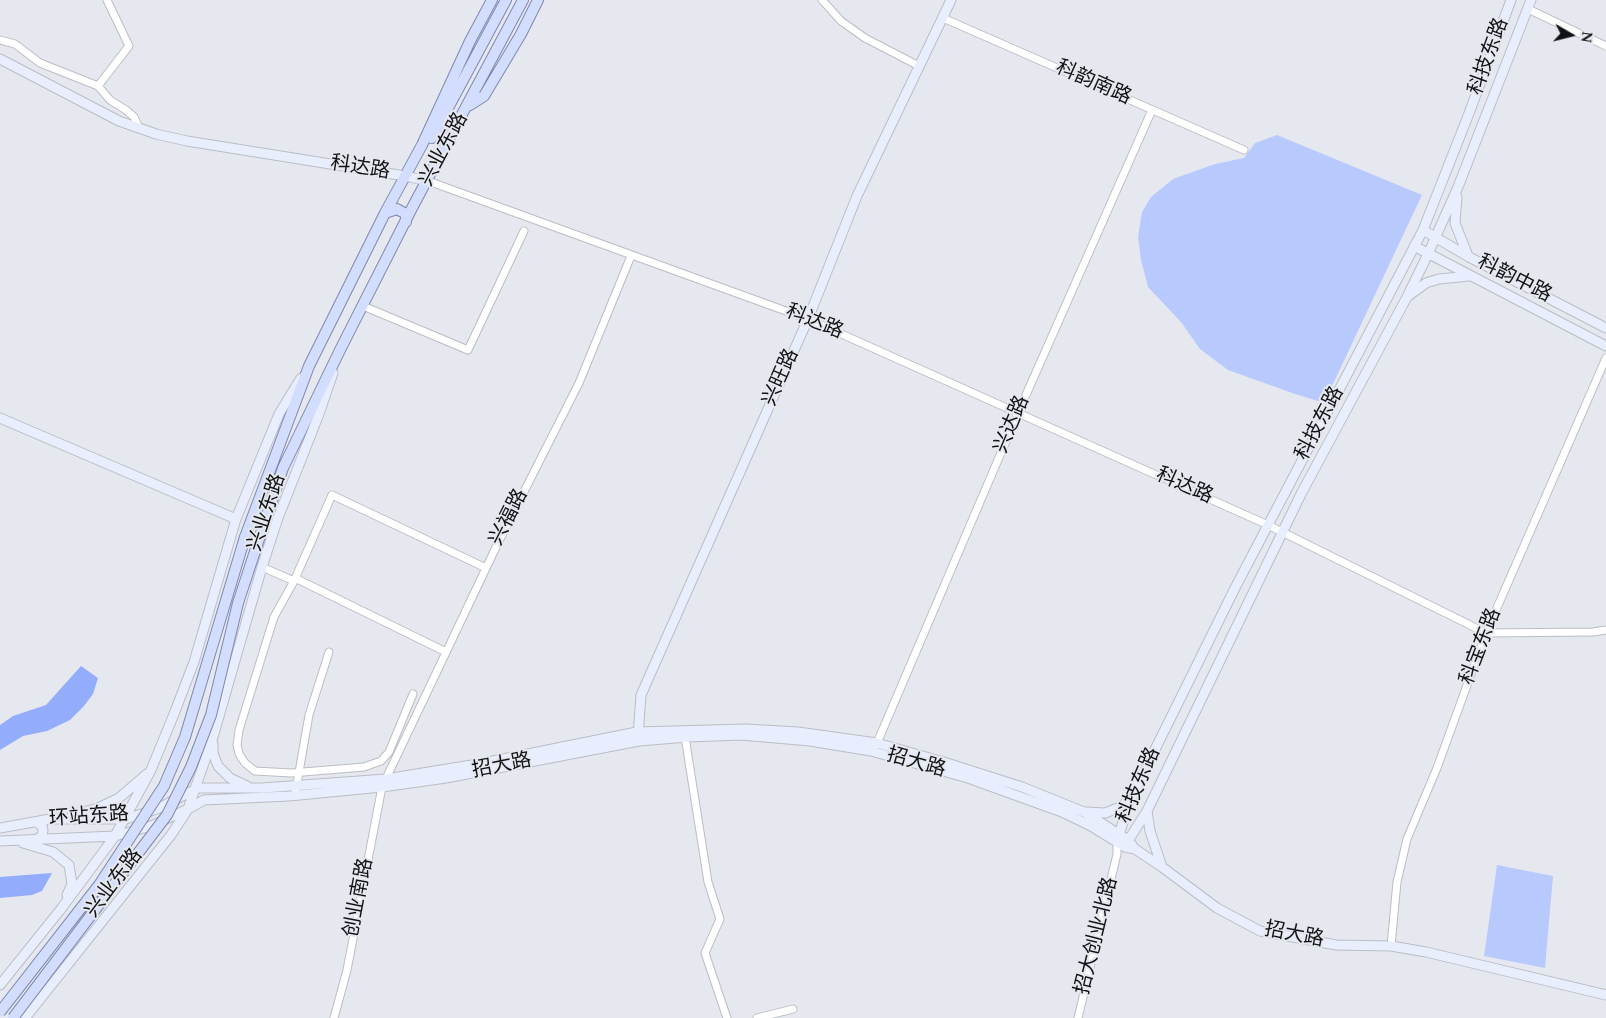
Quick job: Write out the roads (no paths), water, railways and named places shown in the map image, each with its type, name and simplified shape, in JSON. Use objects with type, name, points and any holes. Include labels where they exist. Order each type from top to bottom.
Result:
[{"type":"main road","points":[[0,1012],[99,885],[164,786],[185,737],[245,537],[309,366],[384,213],[422,145],[470,41],[492,0]]},
{"type":"main road","points":[[422,145],[429,144],[506,0]]},
{"type":"main road","name":"兴业东路","points":[[13,1018],[166,815],[191,768],[211,715],[238,603],[283,468],[341,348],[523,0]]},
{"type":"main road","points":[[469,105],[484,96],[521,34],[538,0]]},
{"type":"main road","name":"兴旺路","points":[[638,737],[641,695],[808,318],[857,196],[951,0]]},
{"type":"main road","name":"科技东路","points":[[1118,838],[1130,800],[1268,524],[1422,230],[1468,116],[1511,0]]},
{"type":"main road","name":"科技东路","points":[[1458,187],[1529,4]]},
{"type":"main road","name":"科达路","points":[[0,59],[119,121],[139,128],[186,141],[428,181]]},
{"type":"main road","points":[[1127,844],[1147,811],[1282,532],[1407,297],[1458,187]]},
{"type":"main road","points":[[1458,187],[1455,223],[1469,257]]},
{"type":"main road","points":[[384,213],[397,209],[406,214],[406,222]]},
{"type":"main road","name":"科韵中路","points":[[1422,230],[1469,257],[1606,328]]},
{"type":"main road","points":[[1414,246],[1606,346]]},
{"type":"main road","points":[[1407,297],[1426,284],[1438,279],[1471,276]]},
{"type":"main road","points":[[25,1018],[171,835],[188,809],[213,737],[278,518],[320,414],[341,348]]},
{"type":"main road","name":"兴业东路","points":[[0,985],[61,909],[115,836],[151,770],[194,662],[236,518],[279,414],[309,366]]},
{"type":"main road","points":[[0,418],[236,518]]},
{"type":"main road","name":"招大路","points":[[188,809],[204,800],[384,783],[478,764],[638,737],[746,728],[798,732],[877,743],[1022,787],[1084,812],[1217,908],[1260,931],[1336,945],[1391,946],[1426,952],[1606,995]]},
{"type":"main road","name":"招大路","points":[[638,737],[741,735],[810,741],[870,751],[968,778],[1062,812],[1118,838]]},
{"type":"main road","points":[[213,737],[213,753],[218,766],[230,778],[245,786],[262,788]]},
{"type":"main road","points":[[50,819],[84,812],[119,798],[151,770]]},
{"type":"main road","name":"招大路","points":[[262,788],[296,790]]},
{"type":"main road","name":"环站东路","points":[[0,828],[50,819],[126,818],[157,809],[195,789],[262,788]]},
{"type":"main road","points":[[1084,812],[1105,813],[1118,808],[1130,800]]},
{"type":"main road","name":"环站东路","points":[[0,841],[115,836],[151,826],[188,809]]},
{"type":"main road","points":[[1147,811],[1150,831],[1162,867]]},
{"type":"main road","points":[[36,822],[42,826],[43,830],[42,836],[36,840]]},
{"type":"main road","points":[[16,840],[53,852],[69,865],[72,884],[61,909]]},
{"type":"street","points":[[98,86],[129,46],[112,14],[107,0]]},
{"type":"street","points":[[822,0],[841,21],[865,38],[919,66]]},
{"type":"street","points":[[1529,4],[1606,46]]},
{"type":"street","name":"科韵南路","points":[[943,18],[1244,150]]},
{"type":"street","points":[[0,40],[15,44],[40,62],[98,86],[110,100],[134,117],[139,128]]},
{"type":"street","name":"兴达路","points":[[870,751],[877,743],[1018,414],[1152,110]]},
{"type":"street","name":"科达路","points":[[428,181],[631,256],[808,318],[1018,414],[1268,524],[1486,633],[1593,632],[1606,630]]},
{"type":"street","points":[[363,306],[468,350],[524,230]]},
{"type":"street","name":"兴福路","points":[[384,783],[486,568],[579,383],[631,256]]},
{"type":"street","name":"科宝东路","points":[[1391,946],[1397,882],[1407,839],[1437,768],[1486,633],[1606,358]]},
{"type":"street","points":[[413,694],[389,752],[381,761],[364,768],[299,772],[255,771],[244,763],[239,754],[237,745],[239,730],[274,617],[294,580],[332,495],[486,568]]},
{"type":"street","points":[[262,567],[294,580],[446,652]]},
{"type":"street","points":[[296,790],[309,715],[328,652]]},
{"type":"street","points":[[684,737],[708,882],[720,919],[705,953],[727,1018]]},
{"type":"street","name":"创业南路","points":[[334,1018],[346,970],[384,783]]},
{"type":"street","name":"招大创业北路","points":[[1078,1018],[1117,854],[1118,838]]},
{"type":"street","points":[[1117,854],[1127,844]]},
{"type":"street","points":[[757,1018],[792,1008]]}]
